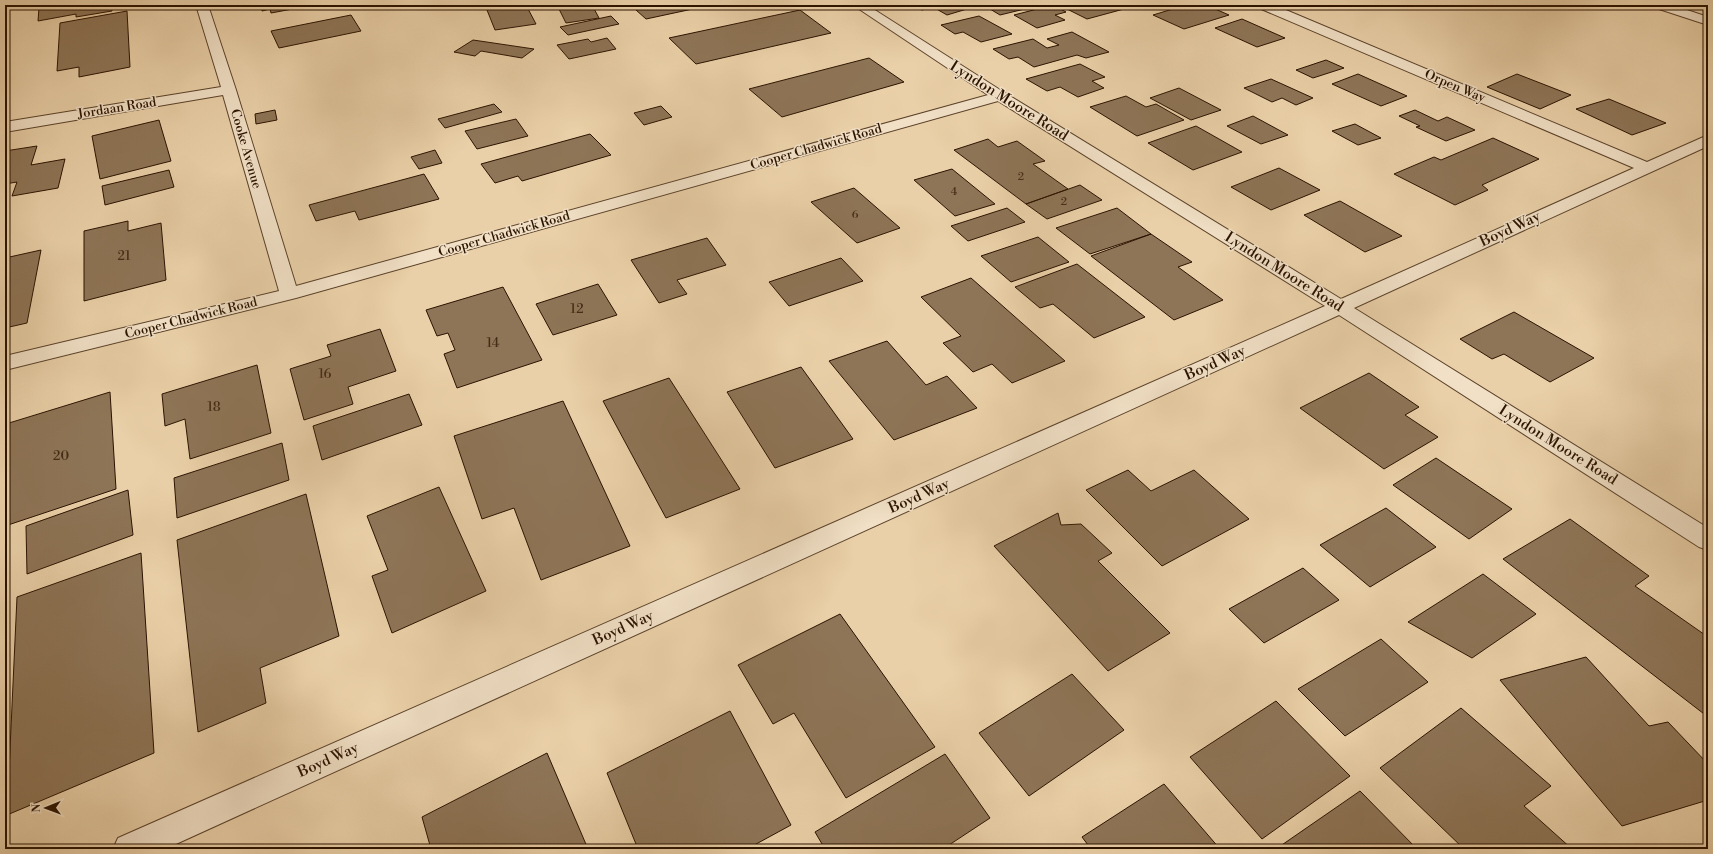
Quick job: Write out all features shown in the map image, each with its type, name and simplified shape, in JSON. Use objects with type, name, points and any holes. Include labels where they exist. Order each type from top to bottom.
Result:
[{"type":"street","name":"Cooke Avenue","points":[[202,5],[229,90],[289,294]]},
{"type":"street","name":"Lyndon Moore Road","points":[[859,5],[1000,96],[1340,307],[1708,540]]},
{"type":"street","name":"Orpen Way","points":[[1263,5],[1646,167]]},
{"type":"street","points":[[1660,5],[1708,20]]},
{"type":"street","name":"Jordaan Road","points":[[5,127],[229,90]]},
{"type":"street","name":"Cooper Chadwick Road","points":[[5,363],[289,294],[1000,96]]},
{"type":"street","name":"Boyd Way","points":[[130,849],[1340,307],[1708,140]]},
{"type":"building","points":[[56,5],[126,6],[112,9],[112,11],[76,17],[76,14],[38,21],[39,8]]},
{"type":"building","points":[[261,5],[307,5],[271,13],[270,9],[262,11]]},
{"type":"building","points":[[485,5],[526,5],[536,24],[495,30]]},
{"type":"building","points":[[557,5],[592,5],[599,18],[566,23]]},
{"type":"building","points":[[658,5],[699,5],[702,7],[646,19],[636,10]]},
{"type":"building","points":[[912,5],[959,5],[967,9],[947,15],[933,7],[922,10]]},
{"type":"building","points":[[1009,5],[1041,5],[1000,15],[990,9]]},
{"type":"building","points":[[1053,5],[1066,12],[1055,15],[1065,20],[1037,28],[1014,15]]},
{"type":"building","points":[[1080,5],[1115,5],[1124,9],[1087,19],[1067,9]]},
{"type":"building","points":[[1186,5],[1206,5],[1229,15],[1184,29],[1153,15]]},
{"type":"building","points":[[800,10],[831,33],[696,64],[669,38]]},
{"type":"building","points":[[127,11],[130,67],[79,77],[79,67],[57,71],[60,23]]},
{"type":"building","points":[[351,15],[361,31],[279,48],[271,31]]},
{"type":"building","points":[[611,16],[619,24],[568,35],[560,27]]},
{"type":"building","points":[[979,16],[1012,34],[981,42],[963,32],[955,34],[941,25]]},
{"type":"building","points":[[1242,19],[1285,38],[1257,47],[1215,28]]},
{"type":"building","points":[[1072,32],[1109,52],[1086,58],[1077,55],[1034,67],[1018,57],[1009,59],[993,49],[1033,39],[1047,48],[1059,45],[1047,39]]},
{"type":"building","points":[[607,38],[616,49],[569,59],[557,45],[588,39],[591,42]]},
{"type":"building","points":[[473,40],[534,49],[522,58],[481,51],[475,56],[454,52]]},
{"type":"building","points":[[869,58],[904,82],[782,117],[749,89]]},
{"type":"building","points":[[1326,60],[1344,68],[1313,78],[1296,70]]},
{"type":"building","points":[[1080,64],[1105,77],[1092,81],[1104,88],[1078,97],[1060,87],[1047,91],[1026,79]]},
{"type":"building","points":[[1358,74],[1407,96],[1381,106],[1332,84]]},
{"type":"building","points":[[1517,74],[1571,95],[1540,109],[1487,87]]},
{"type":"building","points":[[1271,79],[1313,98],[1296,105],[1282,98],[1272,102],[1244,88]]},
{"type":"building","points":[[1179,88],[1221,110],[1191,120],[1150,98]]},
{"type":"building","points":[[1126,96],[1146,107],[1156,104],[1184,120],[1137,136],[1090,107]]},
{"type":"building","points":[[1609,99],[1666,123],[1632,135],[1576,109]]},
{"type":"building","points":[[494,104],[502,112],[445,128],[438,119]]},
{"type":"building","points":[[661,106],[672,117],[644,125],[634,113]]},
{"type":"building","points":[[275,110],[277,120],[256,124],[255,114]]},
{"type":"building","points":[[1415,110],[1438,121],[1447,117],[1475,130],[1446,141],[1416,127],[1420,126],[1399,116]]},
{"type":"building","points":[[1253,116],[1288,135],[1261,144],[1227,126]]},
{"type":"building","points":[[516,119],[528,136],[477,149],[465,131]]},
{"type":"building","points":[[159,120],[171,161],[100,179],[92,136]]},
{"type":"building","points":[[1355,124],[1381,138],[1358,145],[1332,131]]},
{"type":"building","points":[[1196,126],[1242,152],[1193,170],[1148,143]]},
{"type":"building","points":[[590,134],[611,155],[522,181],[518,176],[495,183],[481,164]]},
{"type":"building","points":[[1493,138],[1539,159],[1482,185],[1488,190],[1455,205],[1394,174],[1434,157],[1441,160]]},
{"type":"building","points":[[988,139],[998,147],[1017,141],[1045,161],[1033,164],[1068,189],[1026,204],[954,150]]},
{"type":"building","points":[[37,146],[31,165],[65,159],[58,188],[12,196],[17,182],[5,184],[5,151]]},
{"type":"building","points":[[435,150],[442,163],[419,169],[411,157]]},
{"type":"building","points":[[1279,168],[1320,190],[1271,210],[1231,187]]},
{"type":"building","points":[[952,169],[995,204],[955,216],[914,180]]},
{"type":"building","points":[[169,170],[174,187],[105,205],[102,186]]},
{"type":"building","points":[[424,174],[439,199],[359,220],[355,211],[316,221],[309,205]]},
{"type":"building","points":[[1080,185],[1102,200],[1047,219],[1026,204]]},
{"type":"building","points":[[854,188],[900,228],[857,243],[811,202]]},
{"type":"building","points":[[1340,201],[1402,236],[1365,252],[1304,215]]},
{"type":"building","points":[[1007,208],[1025,222],[968,241],[951,226]]},
{"type":"building","points":[[1117,208],[1151,234],[1090,254],[1056,228]]},
{"type":"building","points":[[128,221],[128,231],[161,223],[166,280],[84,301],[84,231]]},
{"type":"building","points":[[1151,234],[1192,262],[1178,267],[1223,300],[1174,320],[1091,256]]},
{"type":"building","points":[[1038,237],[1069,262],[1011,282],[981,256]]},
{"type":"building","points":[[707,238],[726,265],[677,280],[687,294],[659,303],[631,260]]},
{"type":"building","points":[[41,250],[27,323],[5,328],[5,258]]},
{"type":"building","points":[[841,258],[863,281],[789,306],[769,282]]},
{"type":"building","points":[[1077,264],[1145,317],[1094,338],[1053,304],[1040,308],[1015,287]]},
{"type":"building","points":[[971,278],[1065,361],[1012,383],[992,364],[973,372],[943,343],[961,336],[921,297]]},
{"type":"building","points":[[598,284],[617,315],[553,335],[536,304]]},
{"type":"building","points":[[503,287],[542,360],[457,388],[444,354],[455,350],[448,333],[437,336],[426,310]]},
{"type":"building","points":[[1514,312],[1594,358],[1550,382],[1504,354],[1492,359],[1460,339]]},
{"type":"building","points":[[380,329],[396,371],[348,387],[353,404],[304,420],[290,369],[331,356],[327,345]]},
{"type":"building","points":[[887,341],[926,385],[947,376],[977,408],[894,440],[829,361]]},
{"type":"building","points":[[257,365],[271,433],[190,459],[185,419],[165,426],[162,394]]},
{"type":"building","points":[[801,367],[853,439],[775,468],[727,392]]},
{"type":"building","points":[[1369,373],[1419,407],[1405,415],[1438,437],[1384,469],[1300,408]]},
{"type":"building","points":[[669,378],[740,489],[666,518],[603,401]]},
{"type":"building","points":[[110,392],[116,489],[5,526],[9,423]]},
{"type":"building","points":[[409,394],[422,425],[322,460],[313,426]]},
{"type":"building","points":[[563,401],[630,546],[541,580],[514,508],[482,519],[454,436]]},
{"type":"building","points":[[282,443],[289,480],[177,518],[174,478]]},
{"type":"building","points":[[1436,458],[1512,509],[1469,539],[1393,485]]},
{"type":"building","points":[[1128,470],[1151,491],[1194,470],[1249,519],[1162,566],[1086,490]]},
{"type":"building","points":[[439,487],[486,591],[392,633],[372,576],[388,570],[367,516]]},
{"type":"building","points":[[128,490],[133,535],[27,574],[26,526]]},
{"type":"building","points":[[306,494],[339,636],[260,668],[266,703],[198,732],[177,540]]},
{"type":"building","points":[[1386,508],[1436,547],[1370,587],[1320,545]]},
{"type":"building","points":[[1058,513],[1061,525],[1081,524],[1112,553],[1098,561],[1170,633],[1108,671],[994,546]]},
{"type":"building","points":[[1570,519],[1649,576],[1635,586],[1708,637],[1708,717],[1503,559]]},
{"type":"building","points":[[141,553],[154,753],[7,815],[17,597]]},
{"type":"building","points":[[1303,568],[1339,600],[1264,643],[1229,609]]},
{"type":"building","points":[[1483,574],[1536,614],[1472,658],[1408,622]]},
{"type":"building","points":[[840,614],[935,747],[846,798],[794,713],[773,724],[738,665]]},
{"type":"building","points":[[1381,639],[1428,682],[1345,736],[1298,689]]},
{"type":"building","points":[[1586,657],[1649,726],[1668,722],[1708,764],[1708,800],[1622,826],[1500,680]]},
{"type":"building","points":[[1072,674],[1124,730],[1029,796],[979,733]]},
{"type":"building","points":[[1276,701],[1350,776],[1262,839],[1190,757]]},
{"type":"building","points":[[1461,708],[1551,786],[1524,806],[1572,849],[1464,849],[1380,768]]},
{"type":"building","points":[[730,711],[791,825],[747,849],[638,849],[607,773]]},
{"type":"building","points":[[547,753],[588,849],[431,849],[422,817]]},
{"type":"building","points":[[945,754],[990,818],[943,849],[825,849],[815,832]]},
{"type":"building","points":[[1164,784],[1220,849],[1091,849],[1082,837]]},
{"type":"building","points":[[1360,791],[1417,849],[1276,849]]}]
